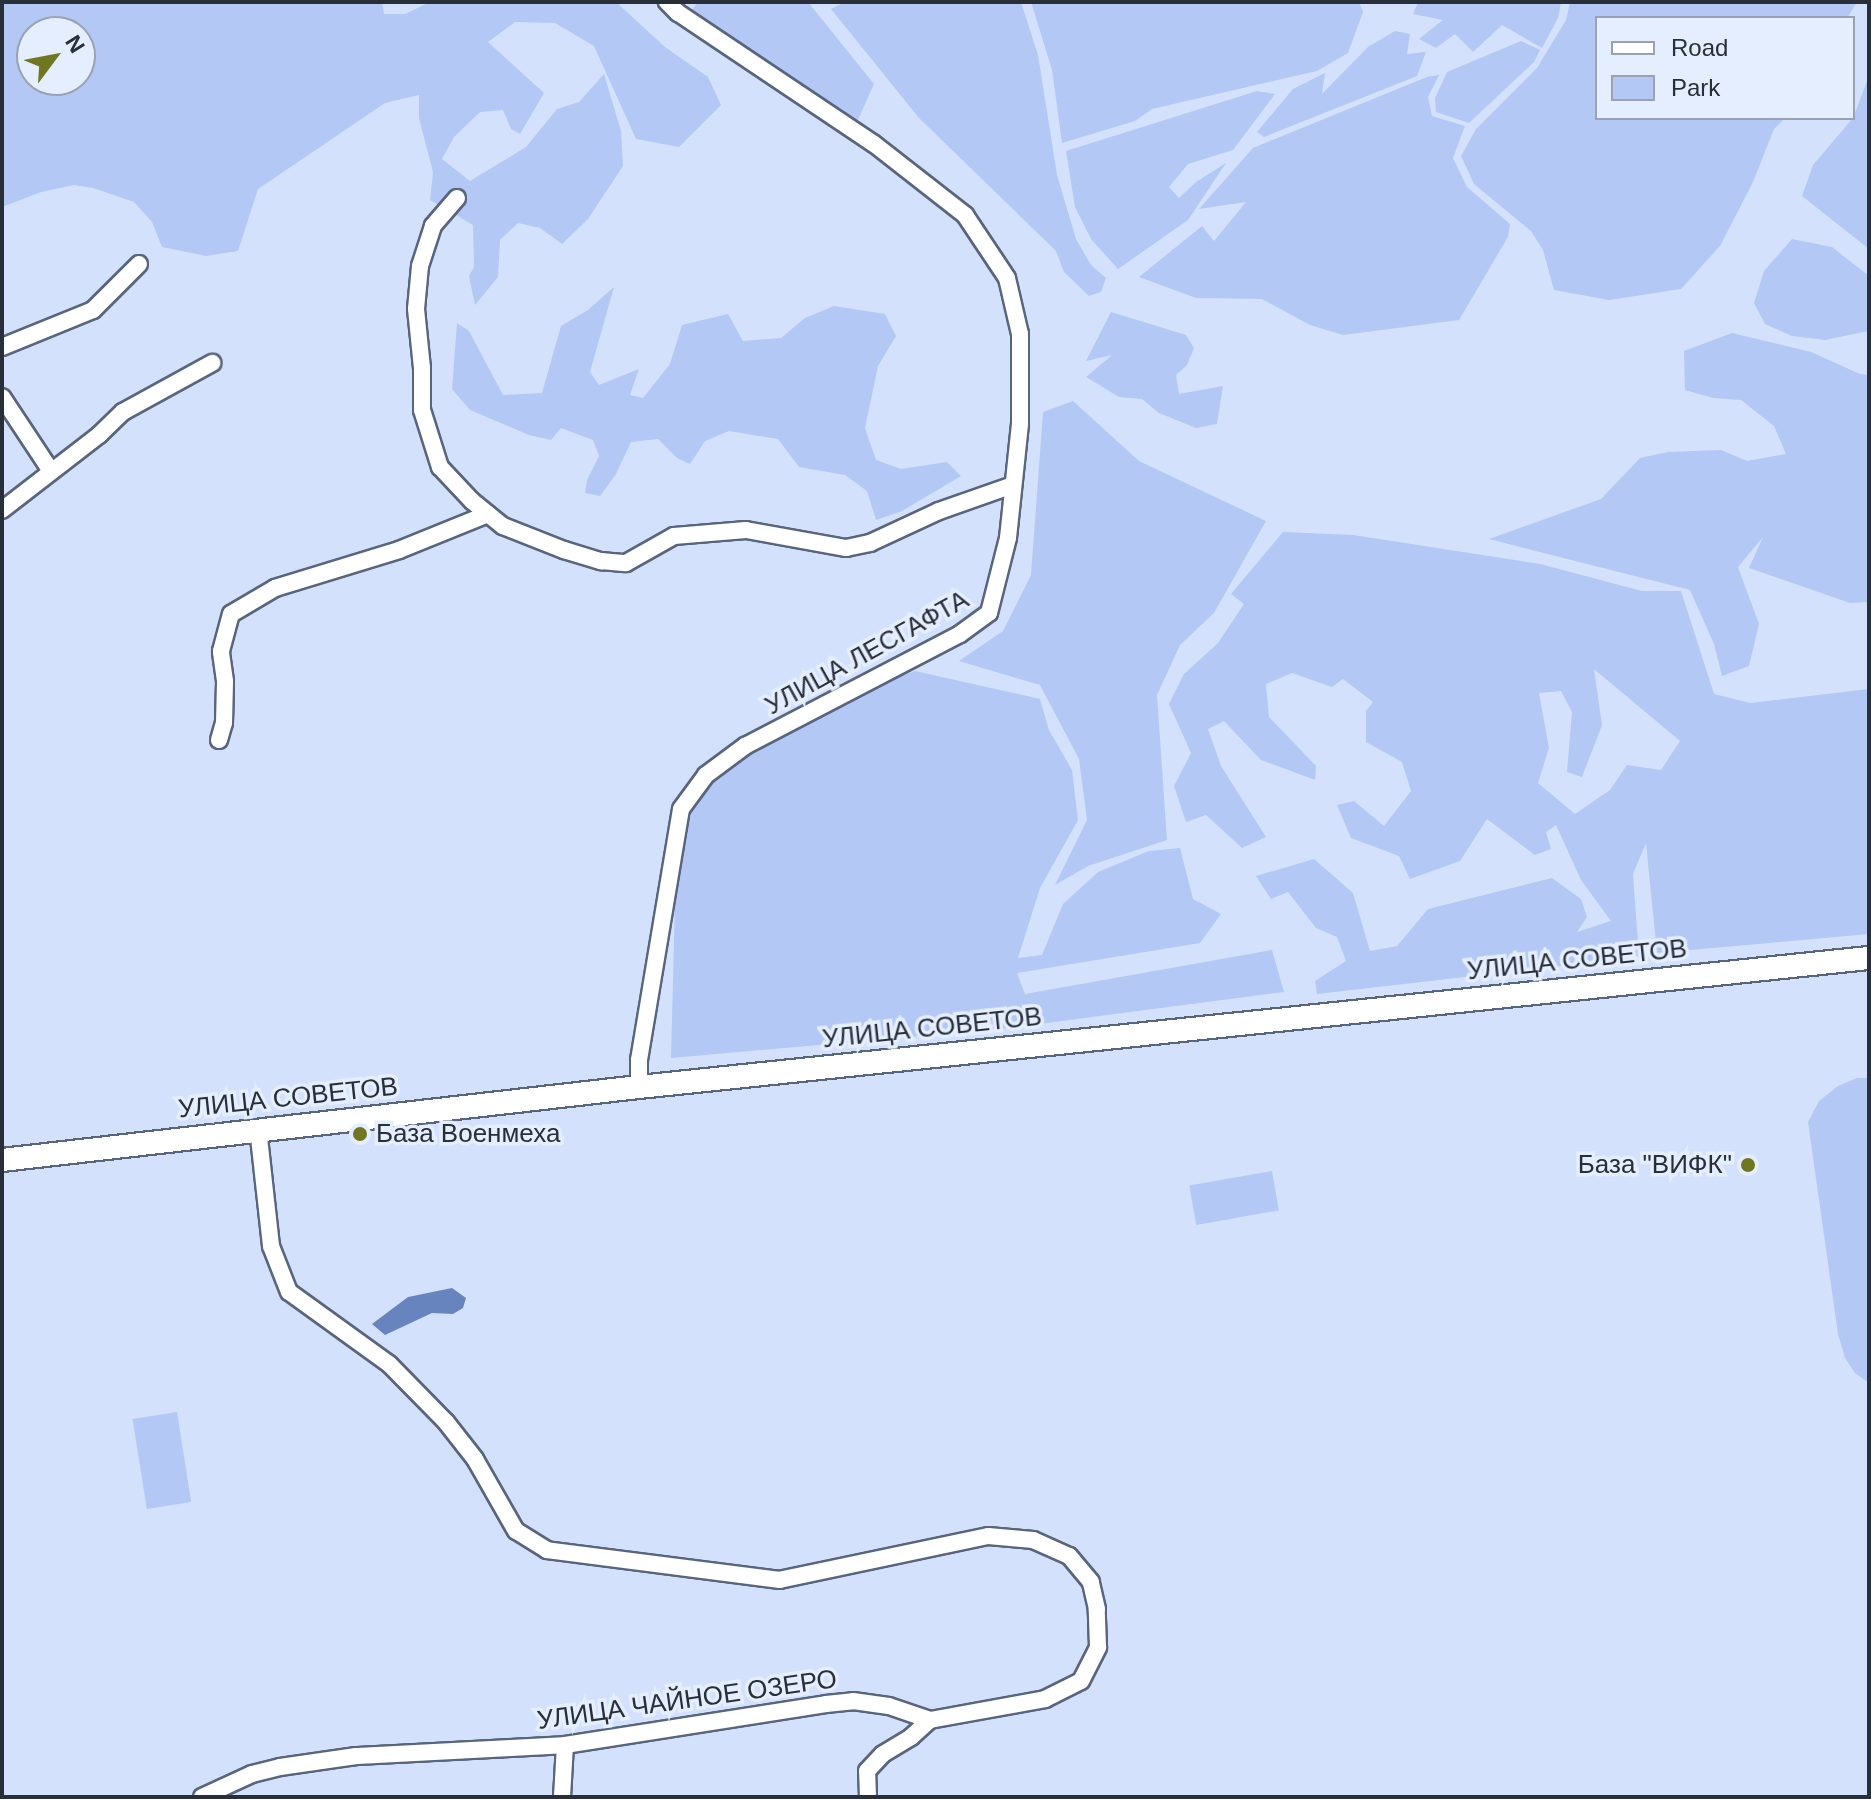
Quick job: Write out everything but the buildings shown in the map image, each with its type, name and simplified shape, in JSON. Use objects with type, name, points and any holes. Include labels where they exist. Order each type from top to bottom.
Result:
[{"type":"main road","name":"УЛИЦА СОВЕТОВ","points":[[2,1160],[639,1087],[1869,958]]},
{"type":"street","name":"УЛИЦА ЛЕСГАФТА","points":[[639,1087],[639,1060],[681,809],[706,775],[745,746],[960,634],[989,613],[1008,538],[1020,424],[1020,334],[1007,278],[965,215],[874,144],[678,13],[667,2]]},
{"type":"street","points":[[457,198],[433,226],[420,266],[416,309],[422,368],[422,410],[440,467],[503,526],[564,550],[601,561],[626,563],[674,536],[746,530],[846,548],[870,543],[939,511],[1013,485]]},
{"type":"street","points":[[2,347],[93,310],[139,264]]},
{"type":"street","points":[[2,510],[148,395],[212,363]]},
{"type":"street","points":[[2,397],[51,471]]},
{"type":"street","points":[[219,740],[224,723],[225,681],[221,651],[231,614],[275,588],[399,550],[488,514]]},
{"type":"street","points":[[258,1129],[271,1246],[289,1292],[389,1364],[446,1422],[475,1459],[516,1531],[547,1550],[780,1580],[988,1536],[1033,1540],[1069,1556],[1091,1582],[1097,1609],[1098,1647],[1081,1681],[1045,1699],[930,1720],[911,1737],[883,1754],[867,1771],[868,1797]]},
{"type":"street","name":"УЛИЦА ЧАЙНОЕ ОЗЕРО","points":[[202,1797],[252,1774],[295,1765],[385,1754],[565,1745],[853,1701],[889,1706],[930,1720]]},
{"type":"street","points":[[562,1797],[565,1745]]},
{"type":"green space","points":[[2,2],[382,2],[384,14],[405,14],[430,2],[616,2],[665,47],[708,77],[721,105],[679,147],[636,139],[594,46],[555,23],[515,22],[488,42],[544,93],[520,134],[511,129],[503,110],[480,112],[454,137],[442,159],[470,181],[526,147],[557,109],[579,102],[604,74],[621,131],[623,166],[588,219],[562,244],[540,228],[518,223],[500,240],[498,277],[475,305],[469,276],[474,267],[473,225],[430,200],[433,172],[419,118],[419,95],[385,103],[258,189],[238,251],[206,256],[162,247],[152,222],[134,202],[93,188],[74,185],[41,192],[2,207]]},
{"type":"green space","points":[[698,2],[808,2],[874,84],[853,131],[688,15]]},
{"type":"green space","points":[[845,2],[1021,2],[1038,55],[1057,175],[1076,239],[1091,265],[1106,278],[1101,292],[1089,296],[1064,272],[1056,251],[919,118],[831,9]]},
{"type":"green space","points":[[1031,2],[1359,2],[1363,12],[1348,53],[1317,71],[1152,109],[1135,121],[1062,143],[1052,70]]},
{"type":"green space","points":[[1418,2],[1561,2],[1558,18],[1542,48],[1502,25],[1473,52],[1455,34],[1436,48],[1419,39],[1443,20],[1413,14]]},
{"type":"green space","points":[[1570,2],[1857,2],[1848,16],[1595,16],[1595,120],[1783,120],[1774,129],[1753,182],[1720,246],[1681,289],[1609,300],[1554,290],[1543,250],[1531,231],[1474,184],[1461,156],[1476,129],[1537,68],[1566,20]]},
{"type":"green space","points":[[1395,31],[1410,34],[1407,54],[1426,52],[1417,76],[1264,137],[1257,132],[1293,89],[1325,73],[1322,94],[1368,47]]},
{"type":"green space","points":[[1521,41],[1540,50],[1534,62],[1469,123],[1436,112],[1435,98],[1447,72]]},
{"type":"green space","points":[[1439,75],[1428,97],[1432,116],[1465,126],[1453,158],[1467,187],[1510,224],[1508,237],[1459,320],[1343,335],[1310,325],[1262,299],[1196,298],[1139,277],[1202,226],[1214,241],[1246,202],[1199,209],[1253,148],[1427,77]]},
{"type":"green space","points":[[1869,76],[1869,249],[1802,196],[1813,165],[1851,120],[1855,120]]},
{"type":"green space","points":[[1257,91],[1275,94],[1233,150],[1188,164],[1169,187],[1179,198],[1196,182],[1226,163],[1188,220],[1118,269],[1091,239],[1075,207],[1066,151]]},
{"type":"green space","points":[[1792,239],[1832,247],[1869,276],[1869,331],[1825,340],[1792,336],[1765,324],[1754,303],[1764,271]]},
{"type":"green space","points":[[614,287],[590,372],[599,385],[639,369],[630,395],[643,398],[670,364],[682,325],[728,314],[743,341],[781,338],[805,318],[834,306],[885,314],[896,336],[878,366],[865,428],[876,460],[901,469],[947,462],[961,476],[902,511],[876,520],[867,491],[845,475],[799,467],[778,439],[729,431],[705,441],[690,464],[677,458],[658,439],[631,442],[616,474],[600,496],[585,493],[587,480],[599,456],[593,440],[561,428],[551,440],[529,435],[470,410],[452,389],[457,323],[469,331],[503,395],[542,393],[561,326],[588,310]]},
{"type":"green space","points":[[1111,312],[1186,335],[1194,348],[1187,365],[1176,375],[1179,394],[1223,386],[1217,424],[1196,428],[1159,413],[1142,399],[1119,397],[1086,377],[1112,355],[1086,361]]},
{"type":"green space","points":[[1732,333],[1811,352],[1869,375],[1869,602],[1850,603],[1749,568],[1763,537],[1738,567],[1759,624],[1749,666],[1722,676],[1714,644],[1690,590],[1489,539],[1601,499],[1640,458],[1668,452],[1721,450],[1747,461],[1786,454],[1774,426],[1741,400],[1713,398],[1685,390],[1684,351]]},
{"type":"green space","points":[[1073,401],[1139,461],[1266,521],[1214,613],[1180,645],[1157,695],[1167,840],[1088,866],[1055,885],[1087,820],[1079,759],[1040,685],[959,661],[1003,631],[1031,575],[1043,412]]},
{"type":"green space","points":[[1283,532],[1353,535],[1540,564],[1642,591],[1681,591],[1714,694],[1750,703],[1869,689],[1869,934],[1657,953],[1646,843],[1633,874],[1639,957],[1317,994],[1315,981],[1346,961],[1337,937],[1316,928],[1288,892],[1271,899],[1256,876],[1314,859],[1353,893],[1370,951],[1397,946],[1428,909],[1552,878],[1581,899],[1587,917],[1577,932],[1611,921],[1581,880],[1556,825],[1546,832],[1551,849],[1535,855],[1487,819],[1460,861],[1410,879],[1399,856],[1351,838],[1337,805],[1354,801],[1384,826],[1411,791],[1402,762],[1366,742],[1366,711],[1373,702],[1343,679],[1332,687],[1292,673],[1266,684],[1269,717],[1316,766],[1315,780],[1261,760],[1224,721],[1208,729],[1221,766],[1266,837],[1242,848],[1206,815],[1186,822],[1174,786],[1191,753],[1169,704],[1184,674],[1218,643],[1244,604],[1231,594]],"holes":[[[1594,669],[1680,741],[1661,770],[1627,765],[1610,790],[1575,814],[1538,783],[1549,748],[1539,693],[1561,691],[1572,712],[1567,772],[1582,777],[1602,725]]]},
{"type":"green space","points":[[915,671],[1040,699],[1049,730],[1072,770],[1078,820],[1040,888],[1018,958],[1042,955],[1063,904],[1098,872],[1149,851],[1180,848],[1193,899],[1221,914],[1200,943],[1017,973],[1025,994],[1272,950],[1284,992],[1000,1029],[671,1058],[676,863],[697,795],[752,754],[856,691]]},
{"type":"green space","points":[[1857,1078],[1869,1078],[1869,1383],[1855,1373],[1845,1358],[1838,1334],[1808,1122],[1819,1101],[1838,1086]]},
{"type":"green space","points":[[1272,1171],[1279,1210],[1196,1225],[1189,1186]]},
{"type":"green space","points":[[177,1412],[191,1502],[147,1509],[133,1419]]},
{"type":"shaded area","points":[[452,1288],[466,1298],[463,1308],[453,1314],[432,1313],[385,1335],[372,1324],[408,1297]]},
{"type":"place","name":"База Военмеха","points":[[360,1134]]},
{"type":"place","name":"База \"ВИФК\"","points":[[1748,1165]]}]
